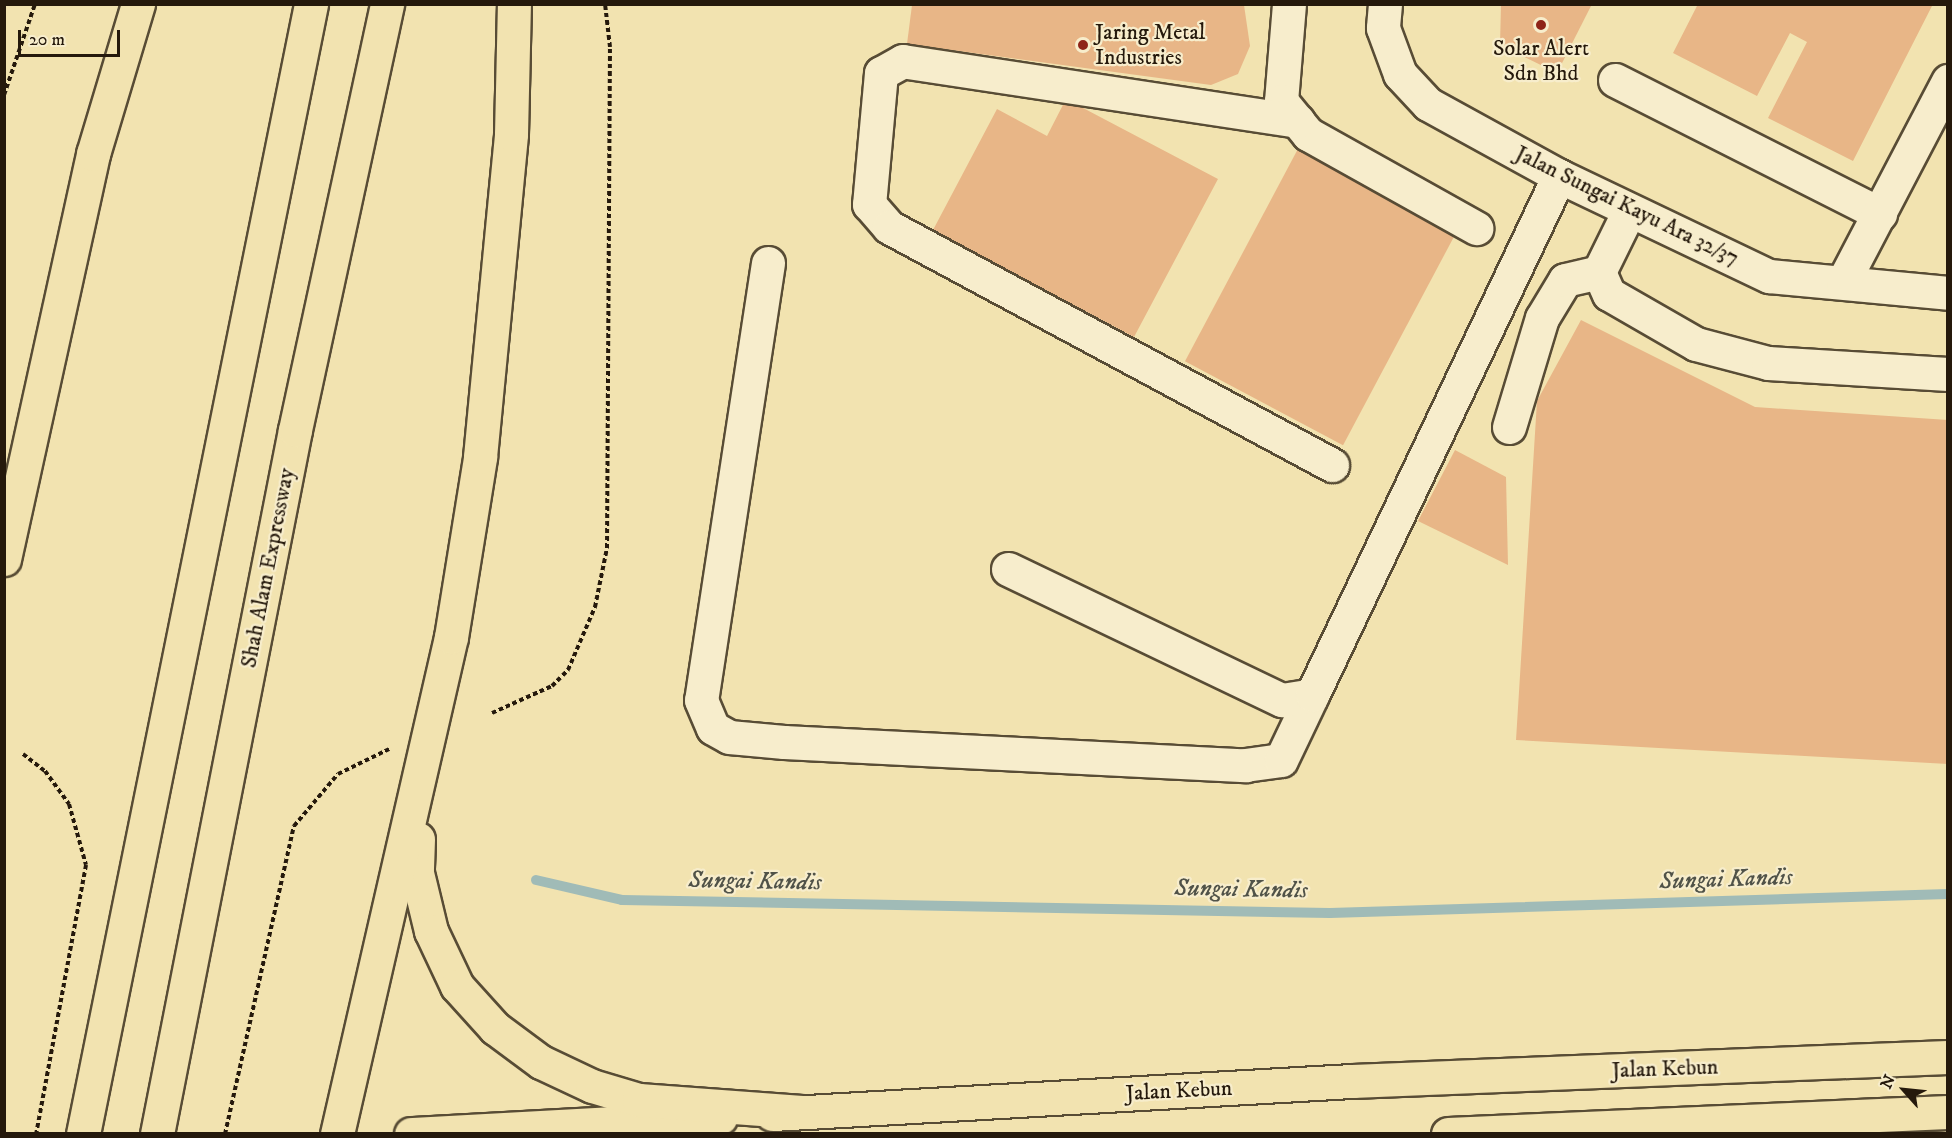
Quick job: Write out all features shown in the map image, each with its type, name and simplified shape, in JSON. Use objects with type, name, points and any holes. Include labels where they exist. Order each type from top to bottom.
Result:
[{"type":"main road","points":[[4,559],[87,177],[138,4]]},
{"type":"main road","points":[[83,1134],[311,4]]},
{"type":"main road","name":"Shah Alam Expressway","points":[[157,1134],[295,430],[387,4]]},
{"type":"main road","points":[[337,1134],[451,637],[480,458],[511,134],[514,4]]},
{"type":"main road","points":[[421,774],[417,873],[431,931],[457,986],[495,1028],[551,1067],[639,1100],[802,1112]]},
{"type":"main road","name":"Jalan Kebun","points":[[411,1134],[802,1112],[1947,1057]]},
{"type":"main road","points":[[1448,1134],[1947,1112]]},
{"type":"street","points":[[1289,4],[1281,100],[1308,134],[1476,228]]},
{"type":"street","name":"Jalan Sungai Kayu Ara 32/37","points":[[1385,4],[1383,28],[1400,74],[1428,104],[1559,176],[1769,276],[1947,293]]},
{"type":"street","points":[[1298,121],[903,61],[881,73],[869,204],[889,227],[1332,465]]},
{"type":"street","points":[[1615,80],[1880,213]]},
{"type":"street","points":[[1843,282],[1947,81]]},
{"type":"street","points":[[768,263],[701,700],[713,728],[729,737],[773,741],[1245,765],[1281,760],[1559,176]]},
{"type":"street","points":[[1599,272],[1629,211]]},
{"type":"street","points":[[1599,272],[1609,294],[1696,344],[1768,363],[1947,374]]},
{"type":"street","points":[[1509,427],[1542,318],[1565,280],[1599,272]]},
{"type":"street","points":[[1008,569],[1282,700],[1312,695]]},
{"type":"path","points":[[4,95],[35,4]]},
{"type":"path","points":[[492,713],[552,686],[568,670],[595,607],[608,548],[610,47],[605,4]]},
{"type":"path","points":[[225,1134],[294,826],[338,774],[389,749]]},
{"type":"path","points":[[22,754],[45,771],[69,804],[86,865],[36,1134]]},
{"type":"building","name":"Solar Alert Sdn Bhd","points":[[1501,4],[1592,4],[1557,73],[1500,45]]},
{"type":"building","points":[[1698,4],[1933,4],[1853,161],[1768,118],[1807,42],[1790,33],[1757,96],[1673,53]]},
{"type":"building","name":"Jaring Metal Industries","points":[[912,5],[1244,5],[1250,46],[1238,74],[1211,85],[907,44]]},
{"type":"building","points":[[1066,99],[1218,179],[1134,337],[933,230],[997,109],[1047,136]]},
{"type":"building","points":[[1300,145],[1458,229],[1343,445],[1185,361]]},
{"type":"building","points":[[1581,320],[1755,407],[1948,420],[1948,764],[1516,740],[1537,401]]},
{"type":"building","points":[[1455,450],[1506,477],[1508,565],[1418,521]]},
{"type":"waterway","name":"Sungai Kandis","points":[[536,880],[622,900],[1330,913],[1948,894]]},
{"type":"place","name":"Solar Alert Sdn Bhd","points":[[1541,25]]},
{"type":"place","name":"Jaring Metal Industries","points":[[1083,45]]}]
